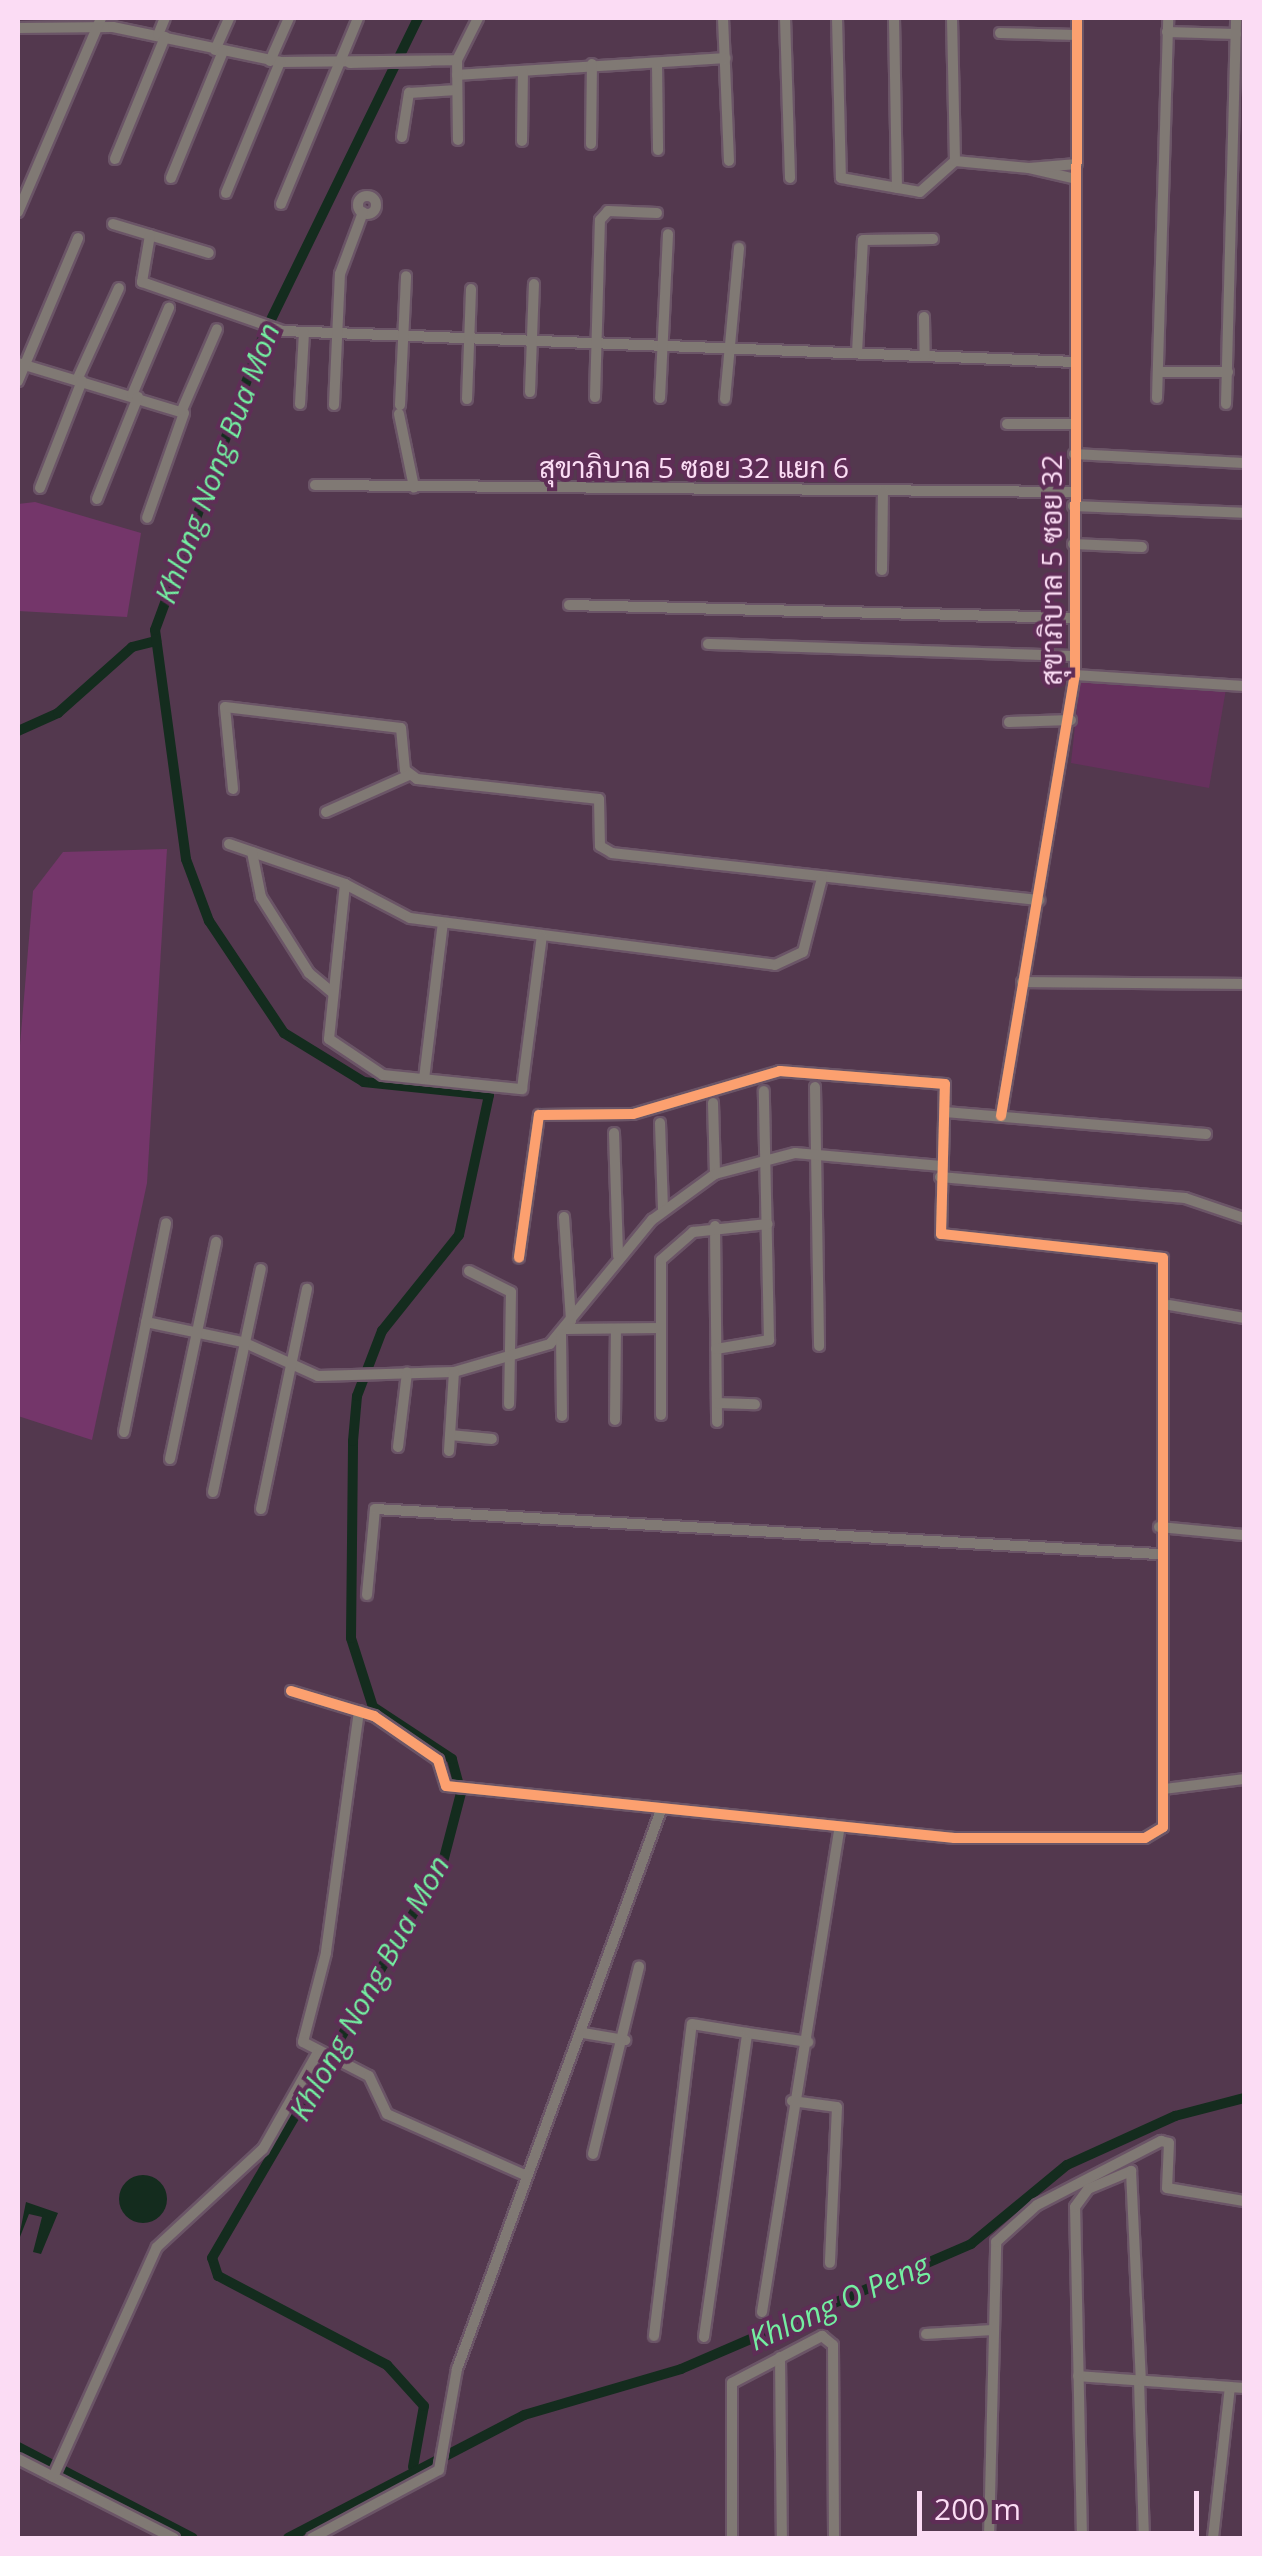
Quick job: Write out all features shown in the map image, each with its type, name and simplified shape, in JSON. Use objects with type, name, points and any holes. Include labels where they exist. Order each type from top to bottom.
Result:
[{"type":"street","points":[[115,159],[166,18]]},
{"type":"street","points":[[171,178],[230,18]]},
{"type":"street","points":[[226,193],[289,18]]},
{"type":"street","points":[[281,204],[344,64],[358,18]]},
{"type":"street","points":[[458,140],[457,60],[478,18]]},
{"type":"street","points":[[723,18],[729,161]]},
{"type":"street","points":[[785,18],[790,178]]},
{"type":"street","points":[[837,18],[841,178],[920,192],[955,161],[1029,168],[1076,179]]},
{"type":"street","points":[[894,18],[897,188]]},
{"type":"street","points":[[952,18],[955,161]]},
{"type":"street","name":"สุขาภิบาล 5 ซอย 32","points":[[1001,1116],[1075,675],[1076,18]]},
{"type":"street","points":[[1157,398],[1168,18]]},
{"type":"street","points":[[1226,404],[1236,18]]},
{"type":"street","points":[[18,212],[99,22]]},
{"type":"street","points":[[25,25],[99,22],[275,61],[344,64],[457,60]]},
{"type":"street","points":[[1167,32],[1236,34]]},
{"type":"street","points":[[1000,33],[1076,35]]},
{"type":"street","points":[[457,75],[725,58]]},
{"type":"street","points":[[590,144],[592,64]]},
{"type":"street","points":[[657,64],[658,150]]},
{"type":"street","points":[[522,141],[523,72]]},
{"type":"street","points":[[402,137],[409,93],[457,90]]},
{"type":"street","points":[[1029,168],[1076,164]]},
{"type":"street","points":[[595,397],[600,220],[608,211],[657,214]]},
{"type":"street","points":[[334,405],[340,274],[363,212]]},
{"type":"street","points":[[113,224],[209,254]]},
{"type":"street","points":[[660,398],[668,234]]},
{"type":"street","points":[[150,235],[139,280],[277,329],[1076,362]]},
{"type":"street","points":[[18,381],[20,364],[78,238]]},
{"type":"street","points":[[857,353],[863,240],[934,239]]},
{"type":"street","points":[[725,399],[739,248]]},
{"type":"street","points":[[406,276],[400,410],[414,487]]},
{"type":"street","points":[[530,392],[534,284]]},
{"type":"street","points":[[40,488],[79,380],[119,288]]},
{"type":"street","points":[[467,399],[471,289]]},
{"type":"street","points":[[96,499],[169,308]]},
{"type":"street","points":[[924,317],[926,356]]},
{"type":"street","points":[[148,518],[182,410],[217,329]]},
{"type":"street","points":[[300,404],[304,332]]},
{"type":"street","points":[[20,364],[182,410]]},
{"type":"street","points":[[1158,372],[1228,372]]},
{"type":"street","points":[[1007,424],[1075,424]]},
{"type":"street","points":[[1074,454],[1244,462]]},
{"type":"street","name":"สุขาภิบาล 5 ซอย 32 แยก 6","points":[[315,485],[1073,492]]},
{"type":"street","points":[[882,570],[883,491]]},
{"type":"street","points":[[1074,506],[1244,513]]},
{"type":"street","points":[[1073,544],[1142,547]]},
{"type":"street","points":[[569,605],[1074,618]]},
{"type":"street","points":[[708,644],[1076,656]]},
{"type":"street","points":[[1075,675],[1244,686]]},
{"type":"street","points":[[233,789],[225,707],[401,728],[408,775]]},
{"type":"street","points":[[1010,722],[1070,720]]},
{"type":"street","points":[[326,812],[408,775],[594,796],[603,805],[600,846],[612,853],[1039,900]]},
{"type":"street","points":[[229,844],[345,884],[400,916],[790,964],[803,952],[822,878]]},
{"type":"street","points":[[252,852],[261,898],[309,973],[334,994]]},
{"type":"street","points":[[345,884],[332,1047],[384,1075],[522,1089],[542,936]]},
{"type":"street","points":[[424,1079],[443,923]]},
{"type":"street","points":[[1022,982],[1244,984]]},
{"type":"street","points":[[291,1691],[359,1710],[438,1760],[454,1787],[840,1829],[1145,1838],[1163,1827],[1158,1554],[1170,1272],[1156,1254],[941,1234],[940,1171],[946,1112],[939,1082],[780,1072],[634,1114],[539,1116],[519,1258]]},
{"type":"street","points":[[815,1087],[818,1346]]},
{"type":"street","points":[[716,1350],[768,1344],[764,1091]]},
{"type":"street","points":[[714,1103],[714,1174]]},
{"type":"street","points":[[946,1112],[1206,1134]]},
{"type":"street","points":[[660,1123],[663,1209]]},
{"type":"street","points":[[614,1133],[618,1256]]},
{"type":"street","points":[[146,1322],[243,1342],[291,1366],[357,1375],[454,1372],[509,1357],[566,1328],[618,1256],[663,1209],[714,1174],[766,1156],[816,1154],[1184,1198],[1244,1218]]},
{"type":"street","points":[[562,1416],[566,1328],[564,1218]]},
{"type":"street","points":[[124,1432],[166,1224]]},
{"type":"street","points":[[661,1416],[661,1260],[686,1235],[716,1226],[768,1224]]},
{"type":"street","points":[[716,1226],[717,1422]]},
{"type":"street","points":[[170,1459],[216,1242]]},
{"type":"street","points":[[213,1492],[261,1268]]},
{"type":"street","points":[[469,1271],[511,1292],[509,1404]]},
{"type":"street","points":[[261,1509],[307,1289]]},
{"type":"street","points":[[1168,1306],[1244,1318]]},
{"type":"street","points":[[566,1328],[660,1328]]},
{"type":"street","points":[[614,1420],[616,1329]]},
{"type":"street","points":[[449,1451],[454,1372]]},
{"type":"street","points":[[398,1448],[407,1373]]},
{"type":"street","points":[[717,1404],[755,1404]]},
{"type":"street","points":[[450,1435],[492,1439]]},
{"type":"street","points":[[367,1595],[375,1509],[1158,1554]]},
{"type":"street","points":[[1160,1526],[1244,1535]]},
{"type":"street","points":[[359,1710],[326,1953],[303,2038],[322,2053],[369,2076],[387,2114],[527,2176]]},
{"type":"street","points":[[1164,1789],[1244,1780]]},
{"type":"street","points":[[312,2538],[440,2464],[439,2446],[527,2176],[583,2033],[661,1810]]},
{"type":"street","points":[[762,2312],[792,2101],[808,2042],[840,1829]]},
{"type":"street","points":[[593,2154],[626,2040],[639,1967]]},
{"type":"street","points":[[654,2336],[692,2024],[808,2042]]},
{"type":"street","points":[[583,2033],[626,2040]]},
{"type":"street","points":[[704,2337],[746,2033]]},
{"type":"street","points":[[53,2476],[157,2247],[263,2148],[322,2053]]},
{"type":"street","points":[[792,2101],[838,2107],[830,2263]]},
{"type":"street","points":[[989,2538],[992,2330],[1001,2236],[1037,2205],[1161,2141],[1169,2143],[1167,2188],[1244,2201]]},
{"type":"street","points":[[1082,2538],[1074,2208],[1088,2190],[1131,2171],[1144,2538]]},
{"type":"street","points":[[926,2334],[992,2330]]},
{"type":"street","points":[[732,2538],[732,2383],[830,2336],[834,2538]]},
{"type":"street","points":[[780,2357],[782,2538]]},
{"type":"street","points":[[1078,2376],[1244,2388]]},
{"type":"street","points":[[1213,2538],[1230,2387]]},
{"type":"street","points":[[18,2458],[174,2538]]},
{"type":"shaded area","points":[[35,502],[141,533],[127,617],[18,611],[18,504]]},
{"type":"shaded area","points":[[1080,679],[1226,689],[1209,788],[1071,763]]},
{"type":"shaded area","points":[[167,849],[147,1183],[92,1440],[18,1416],[18,1069],[33,891],[63,852]]},
{"type":"shaded area","points":[[143,2175],[160,2182],[167,2199],[160,2216],[143,2223],[126,2216],[119,2199],[126,2182]]},
{"type":"shaded area","points":[[26,2202],[58,2213],[41,2254],[33,2252],[42,2217],[29,2214],[18,2242]]},
{"type":"waterway","name":"Khlong Nong Bua Mon","points":[[413,2467],[424,2406],[387,2365],[218,2276],[212,2258],[443,1862],[461,1793],[452,1759],[373,1707],[351,1638],[353,1441],[357,1396],[382,1331],[459,1235],[489,1095],[364,1082],[284,1033],[209,921],[186,859],[155,630],[263,336],[418,18]]},
{"type":"waterway","points":[[18,731],[58,713],[132,647],[156,641]]},
{"type":"waterway","name":"Khlong O Peng","points":[[288,2538],[524,2415],[681,2369],[971,2244],[1067,2165],[1175,2116],[1244,2098]]},
{"type":"waterway","points":[[18,2447],[193,2538]]},
{"type":"cycle path","points":[[1001,1116],[1075,675],[1077,18]]},
{"type":"cycle path","points":[[291,1691],[374,1716],[438,1760],[446,1786],[954,1838],[1145,1838],[1163,1827],[1163,1258],[941,1234],[945,1084],[780,1071],[633,1114],[539,1115],[519,1258]]}]
